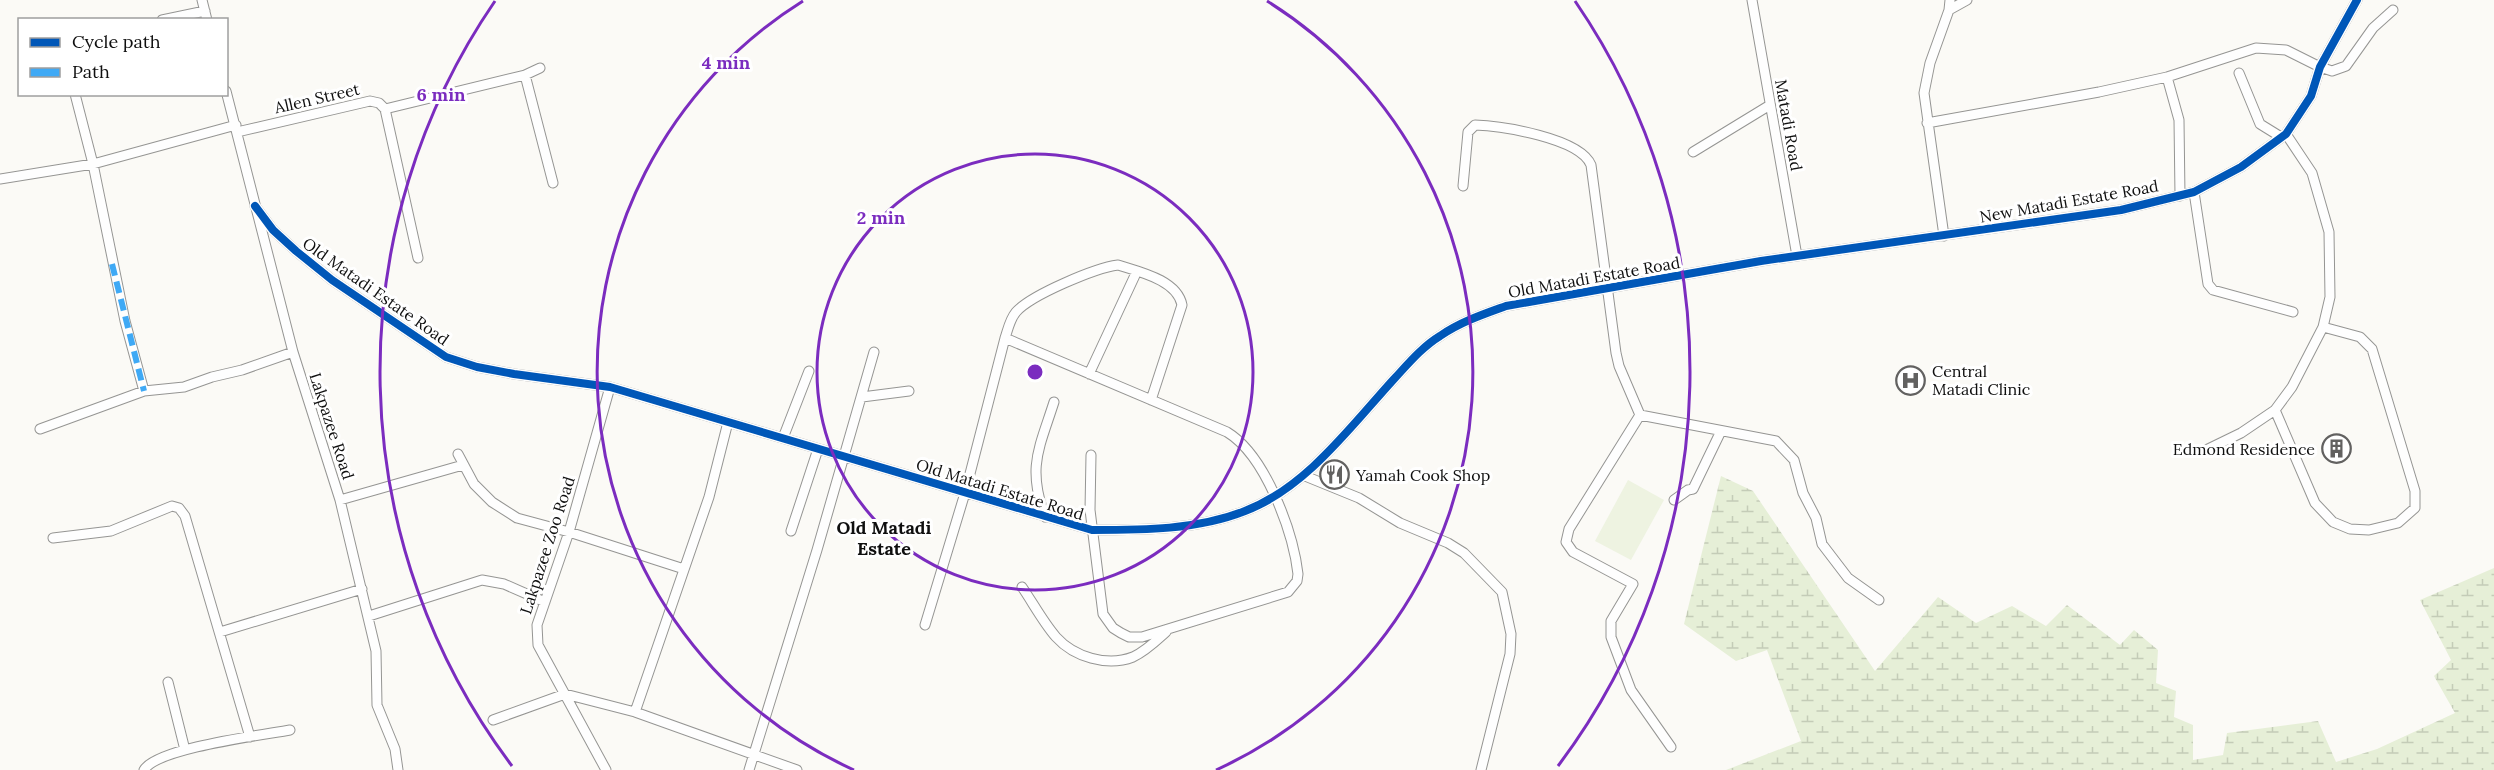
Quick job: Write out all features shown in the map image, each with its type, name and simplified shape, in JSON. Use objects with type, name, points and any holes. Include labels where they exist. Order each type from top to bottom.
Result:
[{"type":"street","points":[[180,18],[206,15],[202,0]]},
{"type":"street","name":"Matadi Road","points":[[1752,0],[1797,256]]},
{"type":"street","points":[[1944,236],[1924,93],[1930,63],[1950,0]]},
{"type":"street","points":[[1948,10],[1967,0]]},
{"type":"street","name":"New Matadi Estate Road","points":[[1797,256],[2121,210],[2194,192],[2241,167],[2284,136],[2311,96],[2320,67],[2357,0]]},
{"type":"street","points":[[1927,123],[2100,92],[2167,77],[2256,48],[2286,50],[2332,71],[2346,66],[2373,28],[2393,10]]},
{"type":"street","name":"Allen Street","points":[[0,179],[93,164],[236,129],[370,101],[378,103],[385,109],[525,75],[540,68]]},
{"type":"street","points":[[2206,450],[2241,433],[2275,410],[2292,387],[2323,327],[2330,297],[2329,232],[2312,173],[2284,136],[2260,124],[2238,73]]},
{"type":"street","points":[[525,75],[553,183]]},
{"type":"street","points":[[2167,77],[2179,120],[2180,195]]},
{"type":"street","points":[[76,96],[93,164],[112,264],[144,391]]},
{"type":"street","name":"Lakpazee Road","points":[[227,96],[293,352],[340,500],[376,651],[376,705],[395,749],[398,770]]},
{"type":"street","points":[[1693,152],[1770,105]]},
{"type":"street","points":[[385,109],[418,258]]},
{"type":"street","points":[[1463,186],[1468,132],[1475,125],[1553,139],[1588,158],[1591,165],[1620,366],[1640,415]]},
{"type":"street","points":[[2194,192],[2208,284],[2213,290],[2293,312]]},
{"type":"street","name":"Old Matadi Estate Road","points":[[255,206],[273,230],[332,280],[446,357],[477,367],[514,374],[610,387],[1092,530],[1144,530],[1192,525],[1245,511],[1277,495],[1305,476],[1413,357],[1440,336],[1472,319],[1506,306],[1797,256]]},
{"type":"street","points":[[925,625],[964,493],[1005,338],[1017,311],[1070,280],[1118,265],[1137,271],[1176,290],[1182,305],[1151,400]]},
{"type":"street","points":[[1089,374],[1137,271]]},
{"type":"street","points":[[2275,410],[2315,503],[2333,522],[2350,529],[2369,530],[2398,523],[2415,508],[2415,491],[2372,349],[2360,337],[2323,327]]},
{"type":"street","points":[[1005,338],[1239,439],[1277,495],[1298,567],[1293,587],[1288,592],[1142,637],[1130,637],[1113,628],[1103,614],[1092,530],[1091,454]]},
{"type":"street","points":[[40,429],[144,391],[184,387],[293,352]]},
{"type":"street","points":[[749,770],[874,352]]},
{"type":"street","points":[[783,438],[809,371]]},
{"type":"street","name":"Lakpazee Zoo Road","points":[[606,770],[538,645],[536,635],[569,532],[610,387]]},
{"type":"street","points":[[862,397],[909,391]]},
{"type":"street","points":[[1045,517],[1037,494],[1035,464],[1054,402]]},
{"type":"street","points":[[1640,415],[1776,441],[1789,453],[1797,468],[1803,493],[1816,518],[1822,544],[1848,578],[1879,600]]},
{"type":"street","points":[[1640,415],[1569,529],[1566,542],[1573,552],[1633,584],[1611,621],[1611,637],[1631,690],[1671,747]]},
{"type":"street","points":[[635,712],[709,497],[728,422]]},
{"type":"street","points":[[1674,500],[1693,489],[1721,431]]},
{"type":"street","points":[[791,531],[818,449]]},
{"type":"street","points":[[458,454],[474,484],[503,511],[532,523],[569,532],[684,569]]},
{"type":"street","points":[[340,500],[463,465]]},
{"type":"street","points":[[1305,476],[1359,498],[1400,523],[1448,543],[1464,553],[1502,592],[1511,634],[1510,654],[1481,770]]},
{"type":"street","points":[[53,538],[111,531],[172,506],[179,508],[185,516],[250,737]]},
{"type":"street","points":[[369,616],[482,580],[504,584],[545,602]]},
{"type":"street","points":[[1022,587],[1054,636],[1064,645],[1086,657],[1120,660],[1132,657],[1150,647],[1168,630]]},
{"type":"street","points":[[220,632],[362,589]]},
{"type":"street","points":[[168,682],[185,750]]},
{"type":"street","points":[[493,720],[565,694],[635,712],[797,770]]},
{"type":"street","points":[[144,770],[156,759],[185,750],[290,730]]},
{"type":"green space","points":[[1721,476],[1753,491],[1875,671],[1938,597],[1976,623],[2012,606],[2046,626],[2067,605],[2120,645],[2134,630],[2158,650],[2156,683],[2176,691],[2174,717],[2193,725],[2193,760],[2223,755],[2227,733],[2318,721],[2336,762],[2377,749],[2455,713],[2434,676],[2451,660],[2420,600],[2494,568],[2494,770],[1726,770],[1801,741],[1767,650],[1736,661],[1684,624]]},
{"type":"green space","points":[[1628,480],[1664,500],[1631,560],[1595,541]]},
{"type":"marked path","points":[[112,264],[144,391]]},
{"type":"cycle path","points":[[255,206],[273,230],[332,280],[446,357],[477,367],[514,374],[610,387],[1092,530],[1170,528],[1227,517],[1267,501],[1308,472],[1427,345],[1472,319],[1506,306],[1761,261],[2121,210],[2194,192],[2241,167],[2286,134],[2311,96],[2320,67],[2357,0]]},
{"type":"place","name":"Central Matadi Clinic","points":[[1911,380]]},
{"type":"place","name":"Edmond Residence","points":[[2336,449]]},
{"type":"place","name":"Yamah Cook Shop","points":[[1335,475]]},
{"type":"district","name":"Old Matadi Estate","points":[[884,538]]}]
